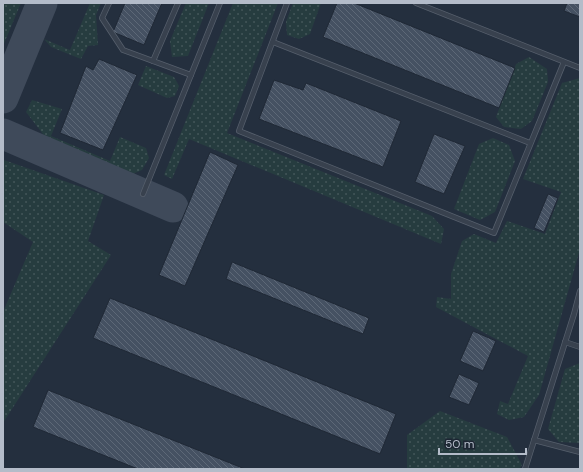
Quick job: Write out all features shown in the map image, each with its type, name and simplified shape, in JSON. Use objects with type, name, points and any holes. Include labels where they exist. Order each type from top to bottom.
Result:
[{"type":"lane","points":[[109,3],[102,18],[123,50],[191,76]]},
{"type":"lane","points":[[153,61],[178,3]]},
{"type":"lane","points":[[143,194],[220,3]]},
{"type":"lane","points":[[287,3],[239,131],[494,233],[564,62]]},
{"type":"lane","points":[[416,3],[580,68]]},
{"type":"lane","points":[[273,42],[530,143]]},
{"type":"lane","points":[[525,469],[580,291]]},
{"type":"lane","points":[[565,342],[580,347]]},
{"type":"lane","points":[[534,440],[580,452]]},
{"type":"green space","points":[[3,3],[21,3],[3,46]]},
{"type":"green space","points":[[90,3],[101,3],[96,15],[98,45],[88,46],[81,59],[51,47],[44,39],[70,50]]},
{"type":"green space","points":[[186,3],[209,3],[188,56],[172,57],[170,41]]},
{"type":"green space","points":[[233,3],[278,3],[227,133],[432,216],[444,229],[441,244],[189,139],[172,179],[164,175]]},
{"type":"green space","points":[[293,3],[321,3],[310,34],[299,39],[287,35],[286,22]]},
{"type":"green space","points":[[529,57],[547,69],[548,82],[532,121],[521,129],[504,127],[496,117],[516,64]]},
{"type":"green space","points":[[146,66],[174,77],[179,86],[175,96],[167,98],[138,85]]},
{"type":"green space","points":[[580,78],[580,249],[539,395],[524,417],[509,420],[497,414],[500,401],[508,404],[528,356],[436,307],[437,297],[451,299],[451,274],[462,241],[474,234],[496,243],[507,221],[545,234],[561,192],[523,179],[562,83]]},
{"type":"green space","points":[[32,100],[62,109],[51,136],[110,161],[120,137],[146,148],[149,158],[142,170],[128,176],[49,142],[26,112]]},
{"type":"green space","points":[[493,138],[509,145],[515,161],[495,212],[480,220],[454,209],[479,144]]},
{"type":"green space","points":[[4,160],[104,195],[88,241],[111,255],[3,423],[3,312],[33,242],[3,222]]},
{"type":"green space","points":[[580,363],[580,443],[559,442],[548,429],[565,369]]},
{"type":"green space","points":[[440,411],[507,437],[522,465],[519,469],[407,469],[407,435]]},
{"type":"building","points":[[125,3],[162,3],[144,45],[113,32]]},
{"type":"building","points":[[337,3],[354,3],[515,68],[499,108],[323,37]]},
{"type":"building","points":[[567,3],[580,3],[580,17],[564,11]]},
{"type":"building","points":[[99,59],[137,75],[103,150],[60,133],[86,66],[93,70]]},
{"type":"building","points":[[274,80],[303,90],[306,83],[401,121],[383,167],[259,119]]},
{"type":"building","points":[[434,134],[465,146],[444,194],[415,182]]},
{"type":"building","points":[[210,152],[238,165],[185,286],[159,275]]},
{"type":"building","points":[[548,194],[558,198],[544,232],[534,228]]},
{"type":"building","points":[[232,262],[369,318],[363,334],[226,279]]},
{"type":"building","points":[[110,298],[396,414],[380,454],[93,338]]},
{"type":"building","points":[[473,331],[496,341],[483,371],[460,361]]},
{"type":"building","points":[[459,374],[479,383],[469,405],[449,397]]},
{"type":"building","points":[[48,390],[245,469],[138,469],[33,427]]},
{"type":"taxiway","points":[[3,98],[42,3]]},
{"type":"taxiway","points":[[3,134],[173,207]]}]
